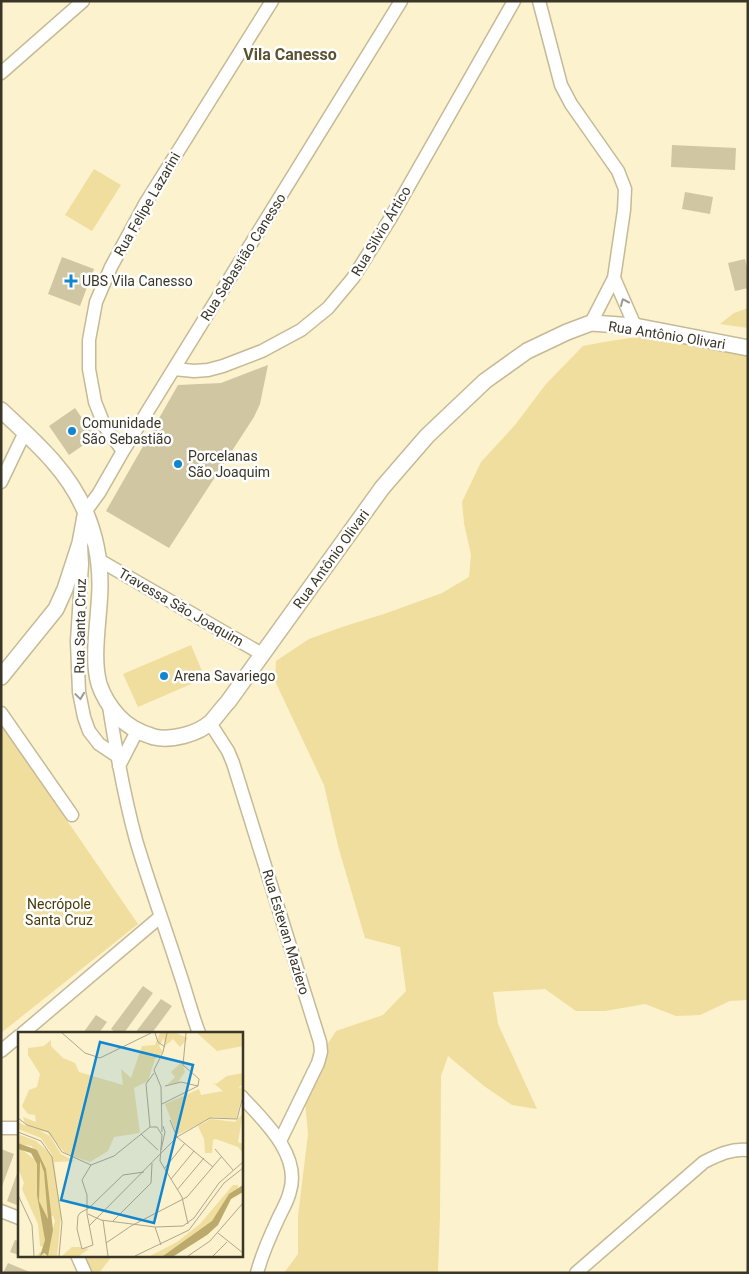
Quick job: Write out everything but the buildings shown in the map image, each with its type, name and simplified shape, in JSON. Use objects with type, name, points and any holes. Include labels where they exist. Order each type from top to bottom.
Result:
[{"type":"street","points":[[1,73],[84,1]]},
{"type":"street","name":"Rua Felipe Lazarini","points":[[123,451],[105,427],[95,402],[89,369],[89,340],[96,302],[111,267],[145,204],[272,1]]},
{"type":"street","name":"Rua Sebastião Canesso","points":[[85,512],[400,1]]},
{"type":"street","name":"Rua Silvio Ártico","points":[[174,370],[208,370],[262,351],[301,330],[328,308],[353,278],[390,219],[514,1]]},
{"type":"street","points":[[539,1],[561,84],[571,104],[618,171],[624,189],[624,210],[614,278],[591,323]]},
{"type":"street","points":[[614,278],[634,326]]},
{"type":"street","name":"Rua Antônio Olivari","points":[[1,410],[59,467],[72,485],[85,512],[99,560],[100,586],[96,661],[99,684],[109,706],[124,722],[137,731],[156,737],[178,737],[199,730],[210,723],[228,702],[382,488],[427,436],[485,382],[527,351],[591,323],[634,326],[748,348]]},
{"type":"street","points":[[1,482],[25,432]]},
{"type":"street","points":[[1,676],[56,609],[65,590],[80,543],[85,512]]},
{"type":"street","name":"Rua Santa Cruz","points":[[80,543],[82,564],[77,641],[79,692],[84,717],[90,731],[99,744],[118,761]]},
{"type":"street","name":"Travessa São Joaquim","points":[[99,560],[262,654]]},
{"type":"street","points":[[109,706],[118,761],[134,833],[160,918],[180,971],[199,1032]]},
{"type":"street","points":[[1,713],[72,815]]},
{"type":"street","name":"Rua Estevan Maziero","points":[[210,723],[228,751],[233,763],[320,1042],[321,1052],[318,1064],[280,1141]]},
{"type":"street","points":[[118,761],[137,731]]},
{"type":"street","points":[[24,1032],[160,918]]},
{"type":"street","points":[[1,1051],[18,1037]]},
{"type":"street","points":[[242,1097],[280,1141],[290,1162],[292,1174],[291,1189],[257,1273]]},
{"type":"street","points":[[1,1128],[18,1128]]},
{"type":"street","points":[[576,1273],[704,1162],[723,1152],[741,1149],[748,1150]]},
{"type":"street","points":[[1,1211],[18,1218]]},
{"type":"street","points":[[77,1256],[85,1273]]},
{"type":"green space","points":[[94,169],[121,185],[92,231],[65,215]]},
{"type":"green space","points":[[748,308],[748,328],[720,324],[734,313]]},
{"type":"green space","points":[[650,335],[748,353],[748,1000],[730,1001],[700,1015],[676,1016],[645,1004],[605,1011],[576,1011],[545,989],[493,992],[498,1024],[537,1109],[512,1105],[484,1086],[448,1056],[441,1076],[438,1273],[284,1273],[298,1254],[298,1216],[308,1134],[305,1101],[310,1071],[336,1031],[383,1015],[406,991],[400,947],[365,938],[338,846],[324,785],[275,681],[276,661],[309,639],[442,593],[469,577],[471,555],[464,523],[462,502],[481,462],[515,425],[546,384],[583,346]]},
{"type":"green space","name":"Arena Savariego","points":[[191,645],[205,678],[138,707],[123,674]]},
{"type":"green space","name":"Necrópole Santa Cruz","points":[[1,724],[138,924],[1,1033]]},
{"type":"green space","points":[[80,1256],[112,1256],[99,1273],[91,1273]]},
{"type":"place","name":"UBS Vila Canesso","points":[[71,281]]},
{"type":"place","name":"Comunidade São Sebastião","points":[[72,431]]},
{"type":"place","name":"Porcelanas São Joaquim","points":[[178,464]]},
{"type":"place","name":"Arena Savariego","points":[[164,676]]},
{"type":"district","name":"Vila Canesso","points":[[290,54]]}]
